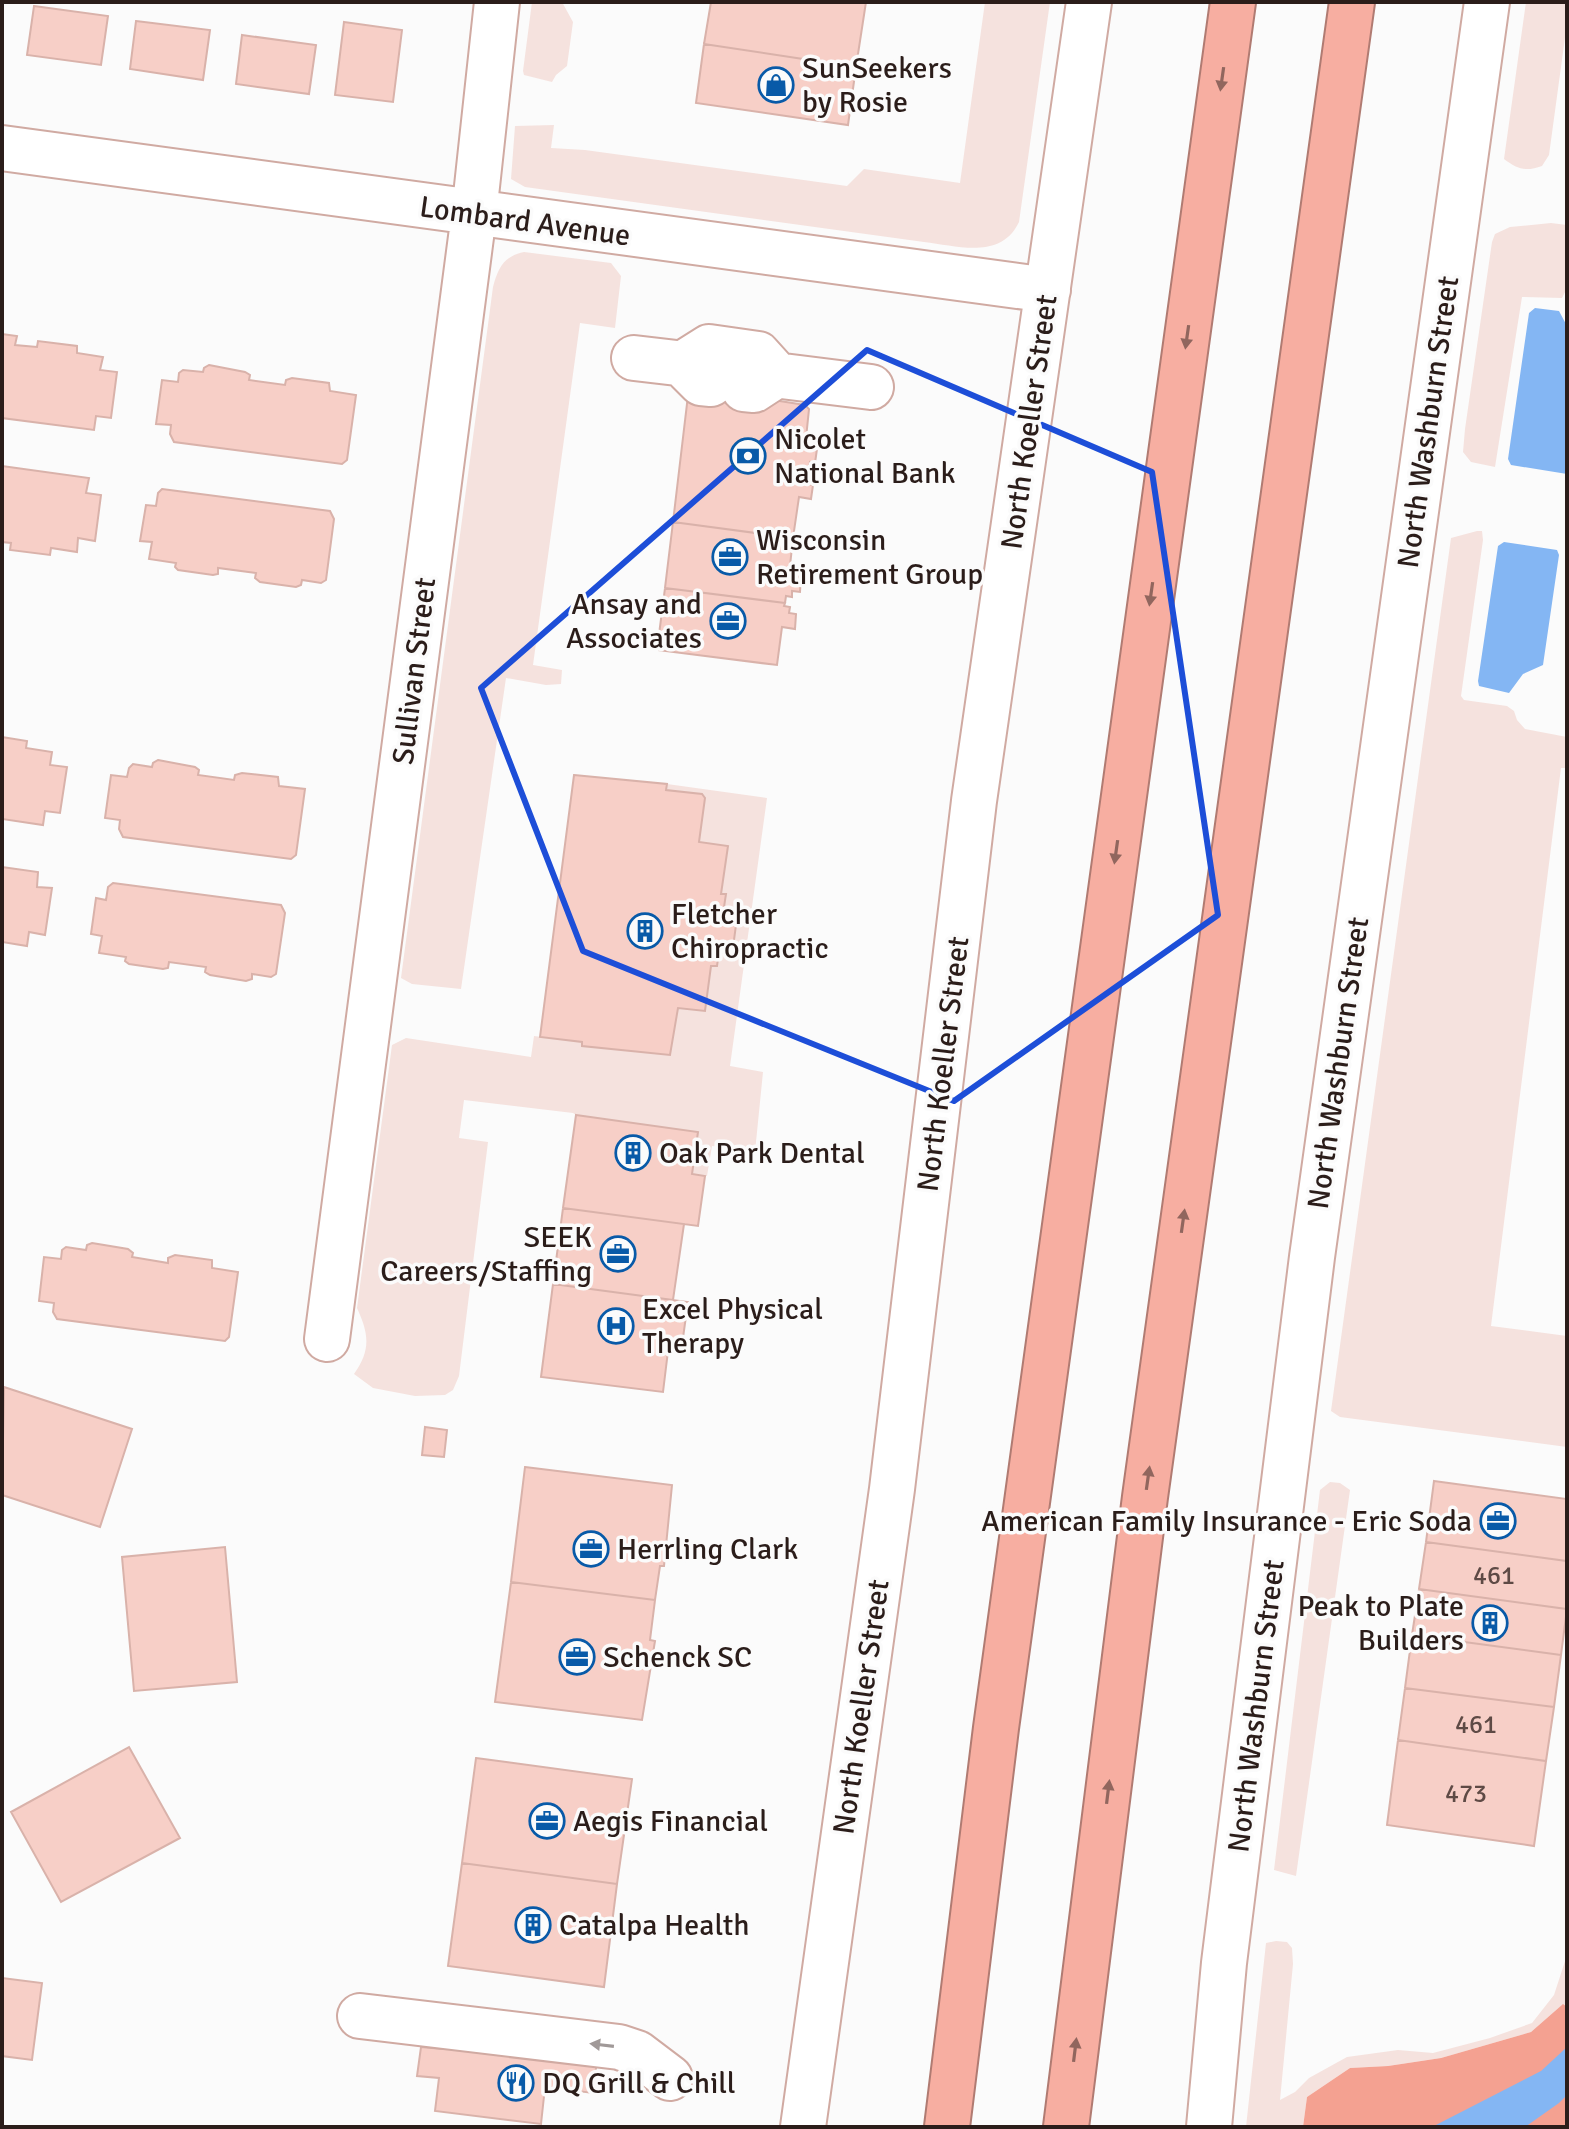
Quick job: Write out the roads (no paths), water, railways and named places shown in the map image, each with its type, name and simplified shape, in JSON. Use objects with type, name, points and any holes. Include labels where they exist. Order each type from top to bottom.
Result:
[{"type":"highway","points":[[947,2127],[1000,1696],[1233,2]]},
{"type":"highway","points":[[1066,2127],[1145,1497],[1352,2]]},
{"type":"street","name":"Sullivan Street","points":[[327,1339],[474,214],[497,2]]},
{"type":"street","name":"North Koeller Street","points":[[803,2127],[892,1489],[974,801],[1089,2]]},
{"type":"street","name":"North Washburn Street","points":[[1209,2127],[1226,1948],[1312,1257],[1487,2]]},
{"type":"street","name":"Lombard Avenue","points":[[2,148],[1048,290]]},
{"type":"street","points":[[634,358],[729,375],[871,387]]},
{"type":"street","points":[[360,2016],[619,2047],[637,2053],[670,2078]]},
{"type":"water","points":[[1535,308],[1559,311],[1567,326],[1567,474],[1511,465],[1508,459],[1529,313]]},
{"type":"water","points":[[1504,542],[1557,550],[1559,555],[1543,665],[1523,674],[1509,693],[1479,686],[1478,681],[1498,546]]},
{"type":"water","points":[[1567,2047],[1567,2095],[1525,2127],[1432,2127],[1541,2071]]},
{"type":"place","name":"SunSeekers by Rosie","points":[[776,85]]},
{"type":"place","name":"Nicolet National Bank","points":[[748,456]]},
{"type":"place","name":"Wisconsin Retirement Group","points":[[730,557]]},
{"type":"place","name":"Ansay and Associates","points":[[728,621]]},
{"type":"place","name":"Fletcher Chiropractic","points":[[645,931]]},
{"type":"place","name":"Oak Park Dental","points":[[633,1153]]},
{"type":"place","name":"SEEK Careers/Staffing","points":[[618,1254]]},
{"type":"place","name":"Excel Physical Therapy","points":[[616,1326]]},
{"type":"place","name":"American Family Insurance - Eric Soda","points":[[1498,1521]]},
{"type":"place","name":"Herrling Clark","points":[[591,1549]]},
{"type":"place","name":"Peak to Plate Builders","points":[[1490,1623]]},
{"type":"place","name":"Schenck SC","points":[[577,1657]]},
{"type":"place","name":"Aegis Financial","points":[[547,1821]]},
{"type":"place","name":"Catalpa Health","points":[[533,1925]]},
{"type":"place","name":"DQ Grill & Chill","points":[[516,2083]]}]
